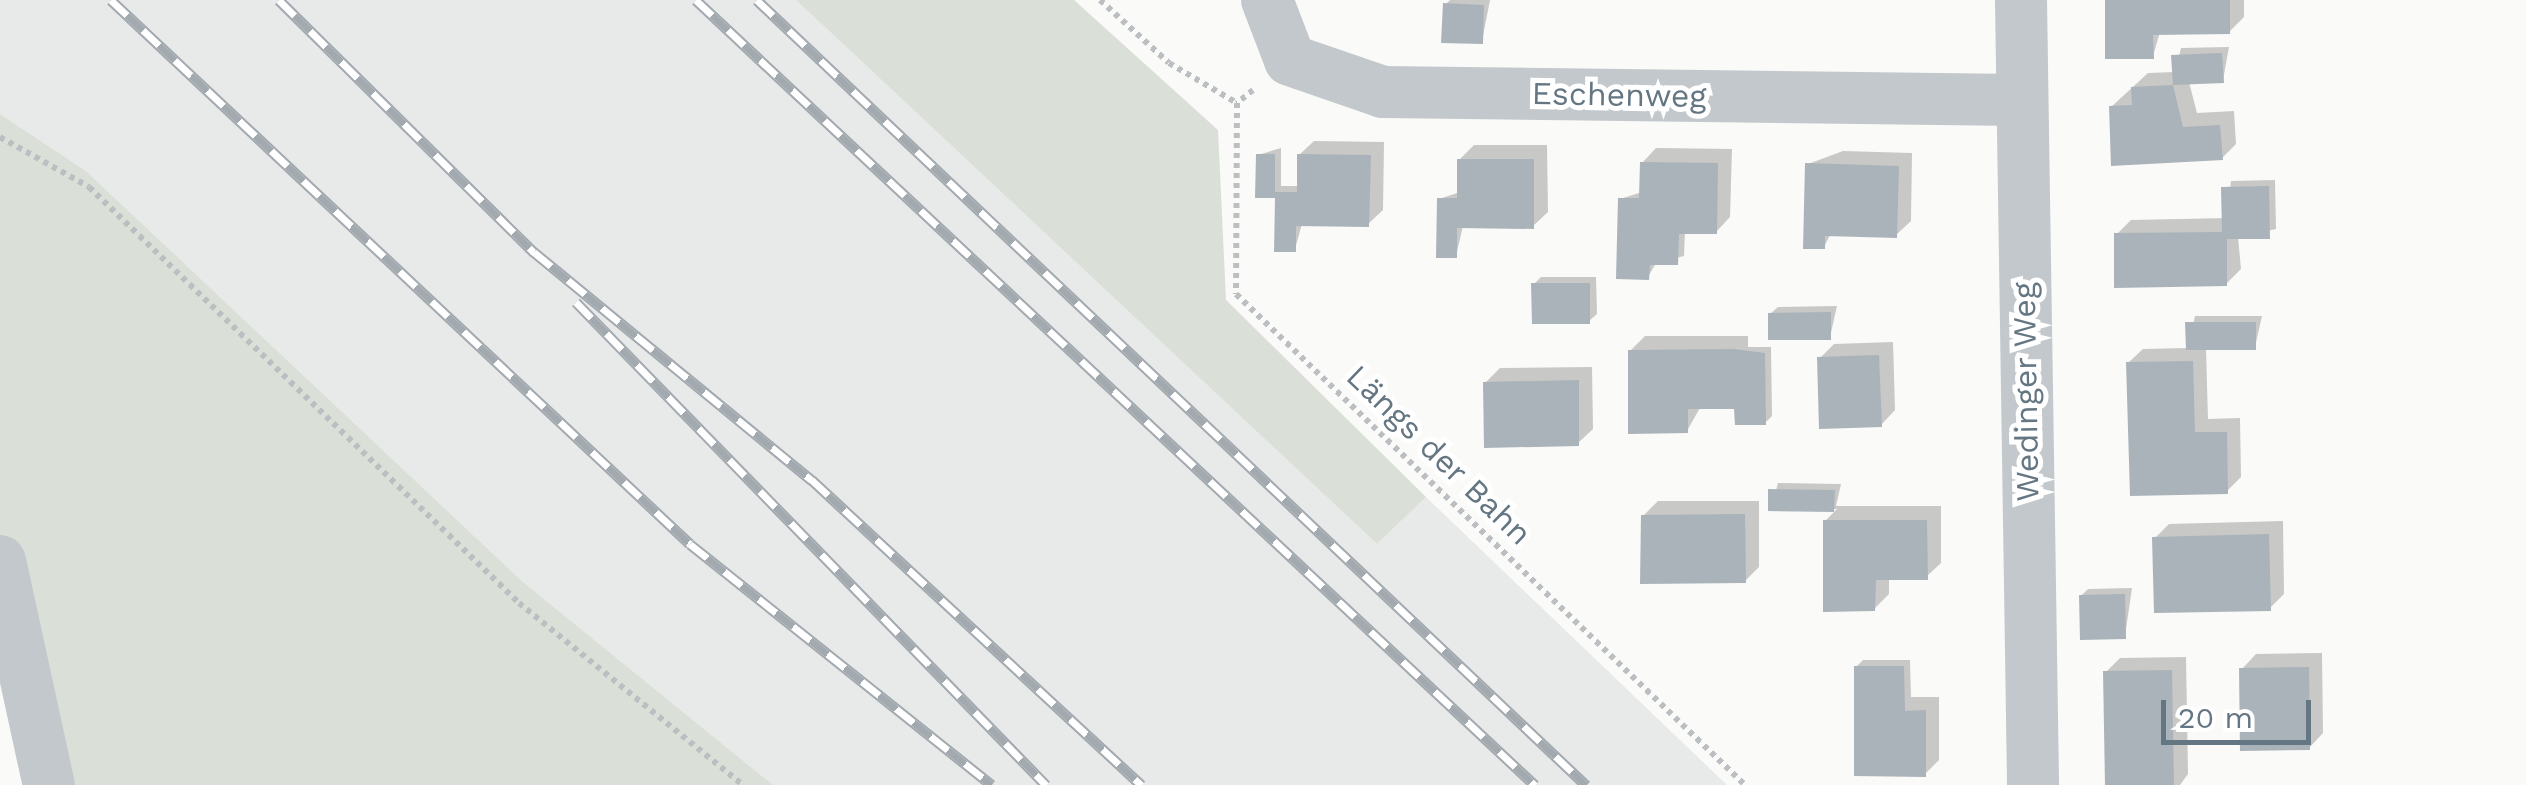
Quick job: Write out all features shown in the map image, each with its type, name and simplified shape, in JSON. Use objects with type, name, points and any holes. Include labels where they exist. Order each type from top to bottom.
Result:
[{"type":"street","points":[[1268,0],[1290,60]]},
{"type":"street","name":"Wedinger Weg","points":[[2021,0],[2033,785]]},
{"type":"street","name":"Eschenweg","points":[[1290,60],[1383,92],[2020,100]]},
{"type":"street","points":[[0,561],[49,785]]},
{"type":"path","points":[[1100,0],[1169,63],[1237,103],[1290,60]]},
{"type":"path","name":"Längs der Bahn","points":[[1237,103],[1236,294],[1745,785]]},
{"type":"path","points":[[0,137],[89,187],[519,603],[743,785]]},
{"type":"shaded area","points":[[0,0],[796,0],[1377,544],[1426,497],[1727,785],[773,785],[523,582],[86,171],[0,114]]},
{"type":"shaded area","points":[[796,0],[1074,0],[1218,130],[1226,300],[1426,497],[1377,544]]},
{"type":"shaded area","points":[[0,114],[86,171],[523,582],[773,785],[34,785],[0,627]]},
{"type":"building","points":[[2105,0],[2230,0],[2230,34],[2153,35],[2154,59],[2105,59]]},
{"type":"building","points":[[1443,3],[1484,5],[1483,44],[1441,43]]},
{"type":"building","points":[[2222,53],[2224,83],[2173,85],[2171,55]]},
{"type":"building","points":[[2173,85],[2183,127],[2220,125],[2223,160],[2111,166],[2109,106],[2132,105],[2131,87]]},
{"type":"building","points":[[1256,154],[1275,154],[1275,192],[1297,192],[1297,154],[1371,155],[1369,227],[1296,226],[1296,252],[1274,252],[1275,198],[1255,198]]},
{"type":"building","points":[[1457,159],[1534,159],[1534,229],[1457,228],[1457,258],[1436,258],[1437,198],[1457,198]]},
{"type":"building","points":[[1640,162],[1718,163],[1717,234],[1679,234],[1678,265],[1650,265],[1649,280],[1616,279],[1618,198],[1639,198]]},
{"type":"building","points":[[1805,163],[1899,166],[1897,238],[1825,236],[1825,249],[1803,249]]},
{"type":"building","points":[[2269,186],[2270,239],[2227,239],[2227,286],[2114,288],[2114,233],[2222,232],[2221,187]]},
{"type":"building","points":[[1531,283],[1590,283],[1590,324],[1532,324]]},
{"type":"building","points":[[1831,312],[1831,340],[1768,340],[1768,313]]},
{"type":"building","points":[[2185,322],[2256,322],[2256,350],[2186,350]]},
{"type":"building","points":[[1734,349],[1765,353],[1766,425],[1735,425],[1734,409],[1688,409],[1688,433],[1628,434],[1628,350]]},
{"type":"building","points":[[1879,355],[1882,427],[1819,429],[1817,357]]},
{"type":"building","points":[[2193,361],[2195,432],[2227,432],[2228,494],[2130,496],[2126,362]]},
{"type":"building","points":[[1579,380],[1579,446],[1484,448],[1483,382]]},
{"type":"building","points":[[1768,489],[1835,490],[1834,512],[1768,511]]},
{"type":"building","points":[[1745,514],[1746,583],[1640,584],[1641,515]]},
{"type":"building","points":[[1823,520],[1927,520],[1928,580],[1876,580],[1875,611],[1823,612]]},
{"type":"building","points":[[2269,534],[2271,611],[2154,613],[2152,537]]},
{"type":"building","points":[[2125,594],[2126,639],[2080,640],[2079,595]]},
{"type":"building","points":[[1854,666],[1904,666],[1905,711],[1926,710],[1926,777],[1854,776]]},
{"type":"building","points":[[2309,667],[2310,750],[2240,751],[2239,668]]},
{"type":"building","points":[[2172,670],[2174,785],[2105,785],[2103,671]]},
{"type":"railway","points":[[111,0],[690,544],[992,785]]},
{"type":"railway","points":[[279,0],[534,252],[812,480],[1141,785]]},
{"type":"railway","points":[[696,0],[1535,785]]},
{"type":"railway","points":[[757,0],[1586,785]]},
{"type":"railway","points":[[576,302],[1046,785]]}]
